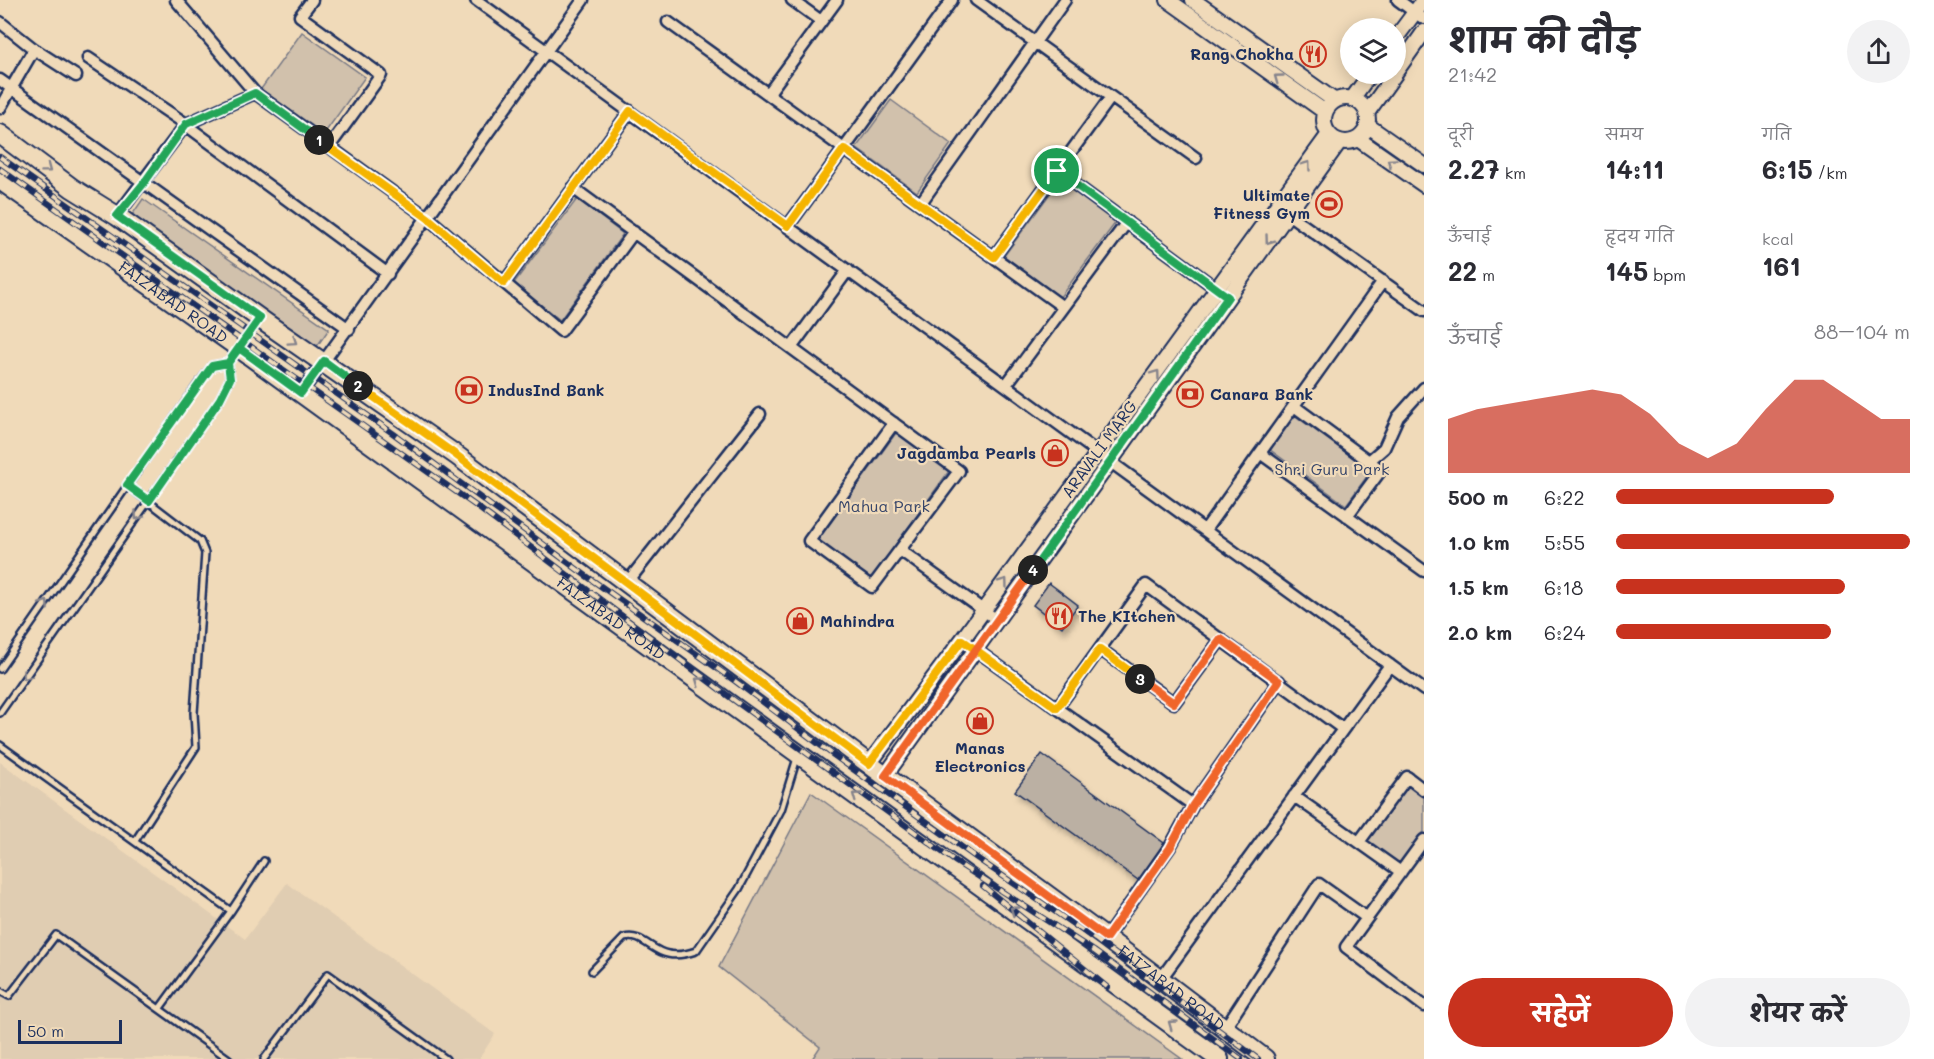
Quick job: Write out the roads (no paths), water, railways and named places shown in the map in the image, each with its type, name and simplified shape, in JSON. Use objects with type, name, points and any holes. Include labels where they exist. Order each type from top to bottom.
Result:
[{"type":"main road","name":"FAIZABAD ROAD","points":[[0,134],[72,188],[117,216],[456,455],[626,584],[1106,938],[1265,1059]]},
{"type":"main road","name":"FAIZABAD ROAD","points":[[0,180],[233,355],[301,393],[1220,1059]]},
{"type":"street","points":[[176,0],[255,93],[428,218],[561,331],[633,232]]},
{"type":"street","points":[[312,0],[300,16],[381,75],[329,147]]},
{"type":"street","points":[[476,0],[1424,690]]},
{"type":"street","points":[[301,393],[583,0]]},
{"type":"street","points":[[792,0],[821,21]]},
{"type":"street","points":[[768,94],[837,0]]},
{"type":"street","points":[[788,226],[952,0]]},
{"type":"street","points":[[976,0],[1196,158]]},
{"type":"street","points":[[920,204],[1065,0]]},
{"type":"street","points":[[1168,0],[1325,112]]},
{"type":"street","points":[[1193,0],[1335,101]]},
{"type":"street","points":[[1398,0],[1419,16]]},
{"type":"street","points":[[1406,28],[1419,16],[1424,0]]},
{"type":"street","points":[[0,22],[34,49],[76,75]]},
{"type":"street","points":[[668,22],[1063,307]]},
{"type":"street","points":[[1406,57],[1424,32]]},
{"type":"street","points":[[0,108],[34,49]]},
{"type":"street","points":[[88,58],[186,125],[388,274]]},
{"type":"street","points":[[0,80],[349,329]]},
{"type":"street","points":[[1352,99],[1363,84]]},
{"type":"street","points":[[1388,84],[1367,119],[1358,139],[1353,141],[1335,138],[1324,122],[1325,112],[1335,101],[1352,99],[1363,105],[1367,119],[1424,165]]},
{"type":"street","points":[[117,216],[186,125],[255,93]]},
{"type":"street","points":[[994,257],[1111,97]]},
{"type":"street","points":[[504,283],[630,111]]},
{"type":"street","name":"ARAVALI MARG","points":[[869,764],[984,611],[1098,452],[1288,214],[1335,138]]},
{"type":"street","name":"ARAVALI MARG","points":[[885,776],[1111,461],[1223,293],[1335,138]]},
{"type":"street","points":[[1358,139],[1424,185]]},
{"type":"street","points":[[1057,171],[1223,293]]},
{"type":"street","points":[[573,188],[894,423],[959,471],[872,587],[809,541],[894,423]]},
{"type":"street","points":[[1288,214],[1424,311]]},
{"type":"street","points":[[1006,385],[1127,222]]},
{"type":"street","points":[[791,348],[848,270]]},
{"type":"street","points":[[1205,530],[1383,281]]},
{"type":"street","points":[[1369,461],[1384,448],[1398,417],[1424,388]]},
{"type":"street","points":[[1294,406],[1381,470],[1347,516]]},
{"type":"street","points":[[626,584],[760,414]]},
{"type":"street","points":[[1260,453],[1424,571]]},
{"type":"street","points":[[900,550],[997,620]]},
{"type":"street","points":[[1057,708],[1146,585],[1343,729]]},
{"type":"street","points":[[1100,649],[1174,703],[1221,639]]},
{"type":"street","points":[[962,640],[1193,805]]},
{"type":"street","points":[[1160,980],[1390,665]]},
{"type":"street","points":[[1106,938],[1170,848],[1193,805],[1279,681]]},
{"type":"street","points":[[1359,842],[1407,777],[1424,790]]},
{"type":"street","points":[[1294,796],[1401,872]]},
{"type":"street","points":[[1423,845],[1346,948],[1424,1006]]},
{"type":"street","points":[[1225,1028],[1319,884],[1367,918]]},
{"type":"lane","points":[[0,669],[212,366],[233,355],[260,318]]},
{"type":"lane","points":[[0,713],[220,399],[230,379],[233,355]]},
{"type":"lane","points":[[127,485],[200,540],[206,552],[194,713],[196,747],[135,842]]},
{"type":"lane","points":[[0,745],[231,910]]},
{"type":"lane","points":[[592,971],[624,938],[631,936],[638,937],[667,954],[686,954],[696,951],[739,889],[781,810],[798,753]]},
{"type":"lane","points":[[160,1008],[264,861]]},
{"type":"lane","points":[[0,991],[9,996],[56,935],[229,1059]]},
{"type":"lane","points":[[264,1059],[328,974],[446,1059]]},
{"type":"railway","points":[[0,157],[394,434],[832,754],[978,859],[1095,939],[1258,1059]]},
{"type":"railway","points":[[0,169],[476,506],[727,695],[956,862],[1094,951],[1241,1059]]},
{"type":"railway","points":[[983,886],[1107,987]]},
{"type":"place","name":"Rang Chokha","points":[[1313,54]]},
{"type":"place","name":"Ultimate Fitness Gym","points":[[1329,204]]},
{"type":"place","name":"IndusInd Bank","points":[[469,390]]},
{"type":"place","name":"Canara Bank","points":[[1190,394]]},
{"type":"place","name":"Jagdamba Pearls","points":[[1055,453]]},
{"type":"place","name":"The KItchen","points":[[1059,616]]},
{"type":"place","name":"Mahindra","points":[[800,621]]},
{"type":"place","name":"Manas Electronics","points":[[980,721]]},
{"type":"park label","name":"Shri Guru Park","points":[[1332,469]]},
{"type":"park label","name":"Mahua Park","points":[[884,506]]}]
